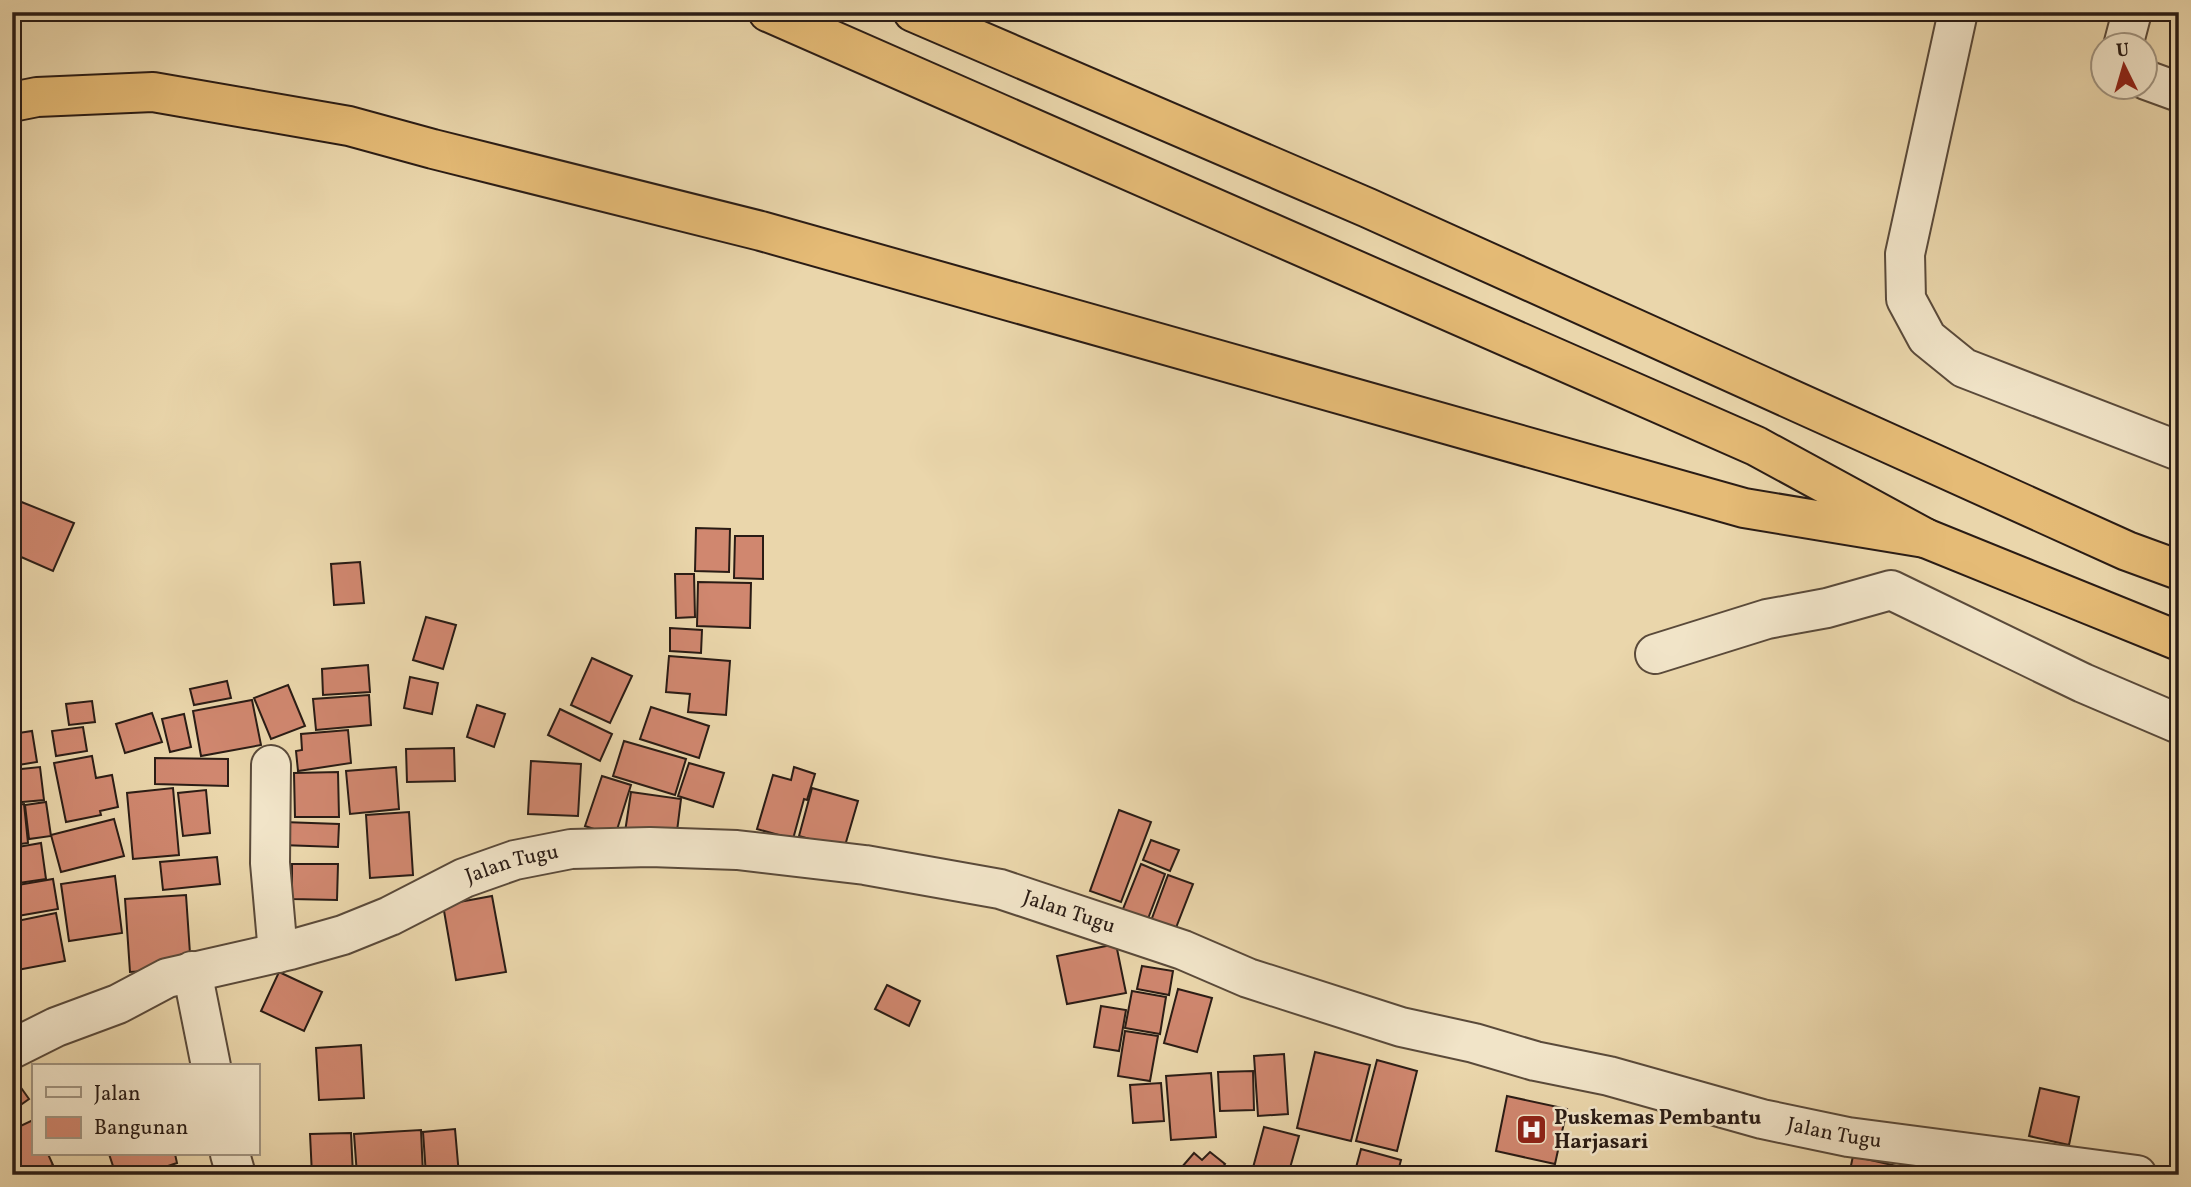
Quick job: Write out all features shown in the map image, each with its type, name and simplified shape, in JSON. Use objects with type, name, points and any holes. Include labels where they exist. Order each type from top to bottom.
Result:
[{"type":"highway","points":[[768,12],[1756,446],[1925,538],[2179,641]]},
{"type":"highway","points":[[913,12],[1368,208],[2114,545],[2179,570]]},
{"type":"highway","points":[[12,102],[37,97],[153,92],[349,126],[761,231],[1744,508],[1925,538]]},
{"type":"street","points":[[1958,12],[1905,254],[1906,299],[1927,338],[1964,368],[2179,452]]},
{"type":"street","points":[[2127,32],[2133,12]]},
{"type":"street","points":[[2160,85],[2179,92]]},
{"type":"street","points":[[1655,654],[1767,618],[1827,608],[1891,590],[2083,684],[2179,724]]},
{"type":"street","points":[[271,765],[270,863],[278,953]]},
{"type":"street","name":"Jalan Tugu","points":[[27,1053],[56,1027],[118,1004],[167,978],[343,935],[390,916],[464,878],[499,865],[571,849],[650,847],[793,855],[892,869],[1000,889],[1172,946],[1248,978],[1401,1027],[1474,1043],[1535,1061],[1609,1076],[1762,1119],[1848,1137],[2137,1175]]},
{"type":"street","points":[[192,971],[211,1064]]},
{"type":"street","points":[[231,1156],[236,1175]]},
{"type":"building","points":[[19,501],[74,523],[53,571],[12,553],[12,517]]},
{"type":"building","points":[[696,528],[730,529],[729,572],[695,571]]},
{"type":"building","points":[[735,536],[763,536],[763,579],[734,578]]},
{"type":"building","points":[[360,562],[364,603],[334,605],[331,564]]},
{"type":"building","points":[[675,574],[694,574],[695,617],[676,618]]},
{"type":"building","points":[[698,582],[751,583],[750,628],[697,626]]},
{"type":"building","points":[[426,617],[456,625],[443,669],[413,660]]},
{"type":"building","points":[[670,628],[702,630],[701,653],[670,651]]},
{"type":"building","points":[[669,656],[730,661],[726,715],[688,712],[690,694],[666,692]]},
{"type":"building","points":[[592,658],[632,676],[610,723],[571,705]]},
{"type":"building","points":[[368,665],[370,692],[323,695],[322,669]]},
{"type":"building","points":[[410,677],[438,683],[432,714],[404,708]]},
{"type":"building","points":[[227,681],[231,698],[194,705],[190,689]]},
{"type":"building","points":[[288,685],[305,726],[271,739],[254,698]]},
{"type":"building","points":[[369,695],[371,725],[316,730],[313,699]]},
{"type":"building","points":[[252,700],[261,745],[201,756],[193,711]]},
{"type":"building","points":[[92,701],[95,722],[69,725],[66,704]]},
{"type":"building","points":[[477,705],[505,714],[494,747],[467,737]]},
{"type":"building","points":[[651,707],[709,726],[699,758],[640,739]]},
{"type":"building","points":[[560,709],[612,734],[600,761],[548,735]]},
{"type":"building","points":[[152,713],[162,742],[125,753],[116,724]]},
{"type":"building","points":[[184,714],[191,747],[170,752],[162,719]]},
{"type":"building","points":[[83,727],[87,751],[56,756],[52,731]]},
{"type":"building","points":[[348,730],[351,763],[298,771],[296,751],[302,750],[301,734]]},
{"type":"building","points":[[32,731],[37,762],[12,766],[12,734]]},
{"type":"building","points":[[624,741],[686,759],[675,795],[613,776]]},
{"type":"building","points":[[454,748],[455,781],[407,782],[406,749]]},
{"type":"building","points":[[92,756],[96,778],[112,775],[118,807],[100,811],[101,815],[66,822],[54,763]]},
{"type":"building","points":[[155,758],[228,759],[228,786],[155,784]]},
{"type":"building","points":[[531,761],[581,764],[578,816],[528,814]]},
{"type":"building","points":[[689,763],[724,773],[713,807],[678,796]]},
{"type":"building","points":[[40,767],[44,800],[12,803],[12,770]]},
{"type":"building","points":[[396,767],[399,809],[350,814],[346,771]]},
{"type":"building","points":[[794,767],[815,774],[807,800],[804,799],[793,839],[757,829],[773,775],[791,780]]},
{"type":"building","points":[[338,772],[339,817],[295,817],[294,773]]},
{"type":"building","points":[[602,776],[631,785],[615,836],[585,826]]},
{"type":"building","points":[[173,788],[179,855],[133,859],[127,793]]},
{"type":"building","points":[[812,788],[858,801],[844,849],[799,836]]},
{"type":"building","points":[[206,790],[210,833],[183,836],[178,793]]},
{"type":"building","points":[[631,792],[681,799],[676,839],[625,832]]},
{"type":"building","points":[[46,802],[51,836],[29,839],[25,805]]},
{"type":"building","points":[[24,804],[28,843],[12,845],[12,805]]},
{"type":"building","points":[[1119,810],[1151,822],[1121,902],[1090,891]]},
{"type":"building","points":[[409,812],[413,875],[370,878],[366,815]]},
{"type":"building","points":[[114,819],[124,856],[61,872],[51,835]]},
{"type":"building","points":[[283,822],[339,824],[338,847],[281,845]]},
{"type":"building","points":[[1151,840],[1179,850],[1170,871],[1143,860]]},
{"type":"building","points":[[41,843],[46,879],[12,884],[12,848]]},
{"type":"building","points":[[217,857],[220,884],[163,890],[160,862]]},
{"type":"building","points":[[292,864],[338,864],[337,900],[292,899]]},
{"type":"building","points":[[1141,864],[1165,874],[1146,924],[1121,914]]},
{"type":"building","points":[[1168,875],[1193,884],[1172,938],[1148,929]]},
{"type":"building","points":[[115,876],[122,933],[69,941],[61,884]]},
{"type":"building","points":[[53,879],[58,909],[12,917],[12,886]]},
{"type":"building","points":[[186,895],[191,968],[130,972],[125,899]]},
{"type":"building","points":[[492,896],[506,972],[456,980],[443,905]]},
{"type":"building","points":[[56,913],[65,961],[12,971],[12,922]]},
{"type":"building","points":[[1116,944],[1126,993],[1067,1004],[1057,956]]},
{"type":"building","points":[[1142,966],[1173,971],[1169,995],[1137,989]]},
{"type":"building","points":[[279,972],[322,992],[304,1031],[261,1011]]},
{"type":"building","points":[[887,985],[920,1001],[909,1026],[875,1009]]},
{"type":"building","points":[[1178,989],[1212,998],[1197,1052],[1164,1043]]},
{"type":"building","points":[[1132,991],[1166,997],[1160,1034],[1125,1028]]},
{"type":"building","points":[[1101,1006],[1126,1010],[1119,1051],[1094,1047]]},
{"type":"building","points":[[1125,1031],[1158,1036],[1150,1081],[1118,1076]]},
{"type":"building","points":[[361,1045],[364,1098],[319,1100],[316,1048]]},
{"type":"building","points":[[1315,1052],[1370,1065],[1351,1141],[1297,1128]]},
{"type":"building","points":[[1284,1054],[1288,1114],[1258,1116],[1254,1056]]},
{"type":"building","points":[[1377,1060],[1417,1071],[1397,1151],[1356,1141]]},
{"type":"building","points":[[1253,1071],[1254,1110],[1220,1111],[1218,1072]]},
{"type":"building","points":[[1211,1073],[1216,1137],[1171,1140],[1166,1076]]},
{"type":"building","points":[[12,1075],[29,1099],[12,1111]]},
{"type":"building","points":[[1161,1083],[1164,1121],[1133,1123],[1130,1085]]},
{"type":"building","points":[[2040,1088],[2079,1097],[2069,1145],[2029,1136]]},
{"type":"building","name":"Puskemas Pembantu Harjasari","points":[[1507,1096],[1567,1109],[1555,1164],[1496,1151]]},
{"type":"building","points":[[32,1120],[32,1156],[49,1156],[53,1165],[32,1175],[22,1175],[12,1153],[12,1130]]},
{"type":"building","points":[[1264,1127],[1299,1136],[1288,1175],[1251,1175]]},
{"type":"building","points":[[455,1129],[459,1175],[426,1175],[423,1132]]},
{"type":"building","points":[[421,1130],[423,1175],[357,1175],[354,1134]]},
{"type":"building","points":[[351,1133],[353,1175],[312,1175],[310,1134]]},
{"type":"building","points":[[1361,1149],[1401,1160],[1397,1175],[1354,1175]]},
{"type":"building","points":[[1210,1152],[1225,1164],[1218,1173],[1220,1175],[1175,1175],[1194,1153],[1202,1160]]},
{"type":"building","points":[[110,1156],[175,1156],[177,1163],[141,1175],[116,1175]]},
{"type":"building","points":[[1853,1156],[1901,1167],[1899,1175],[1849,1175]]},
{"type":"place","name":"Puskemas Pembantu Harjasari","points":[[1531,1130]]}]
